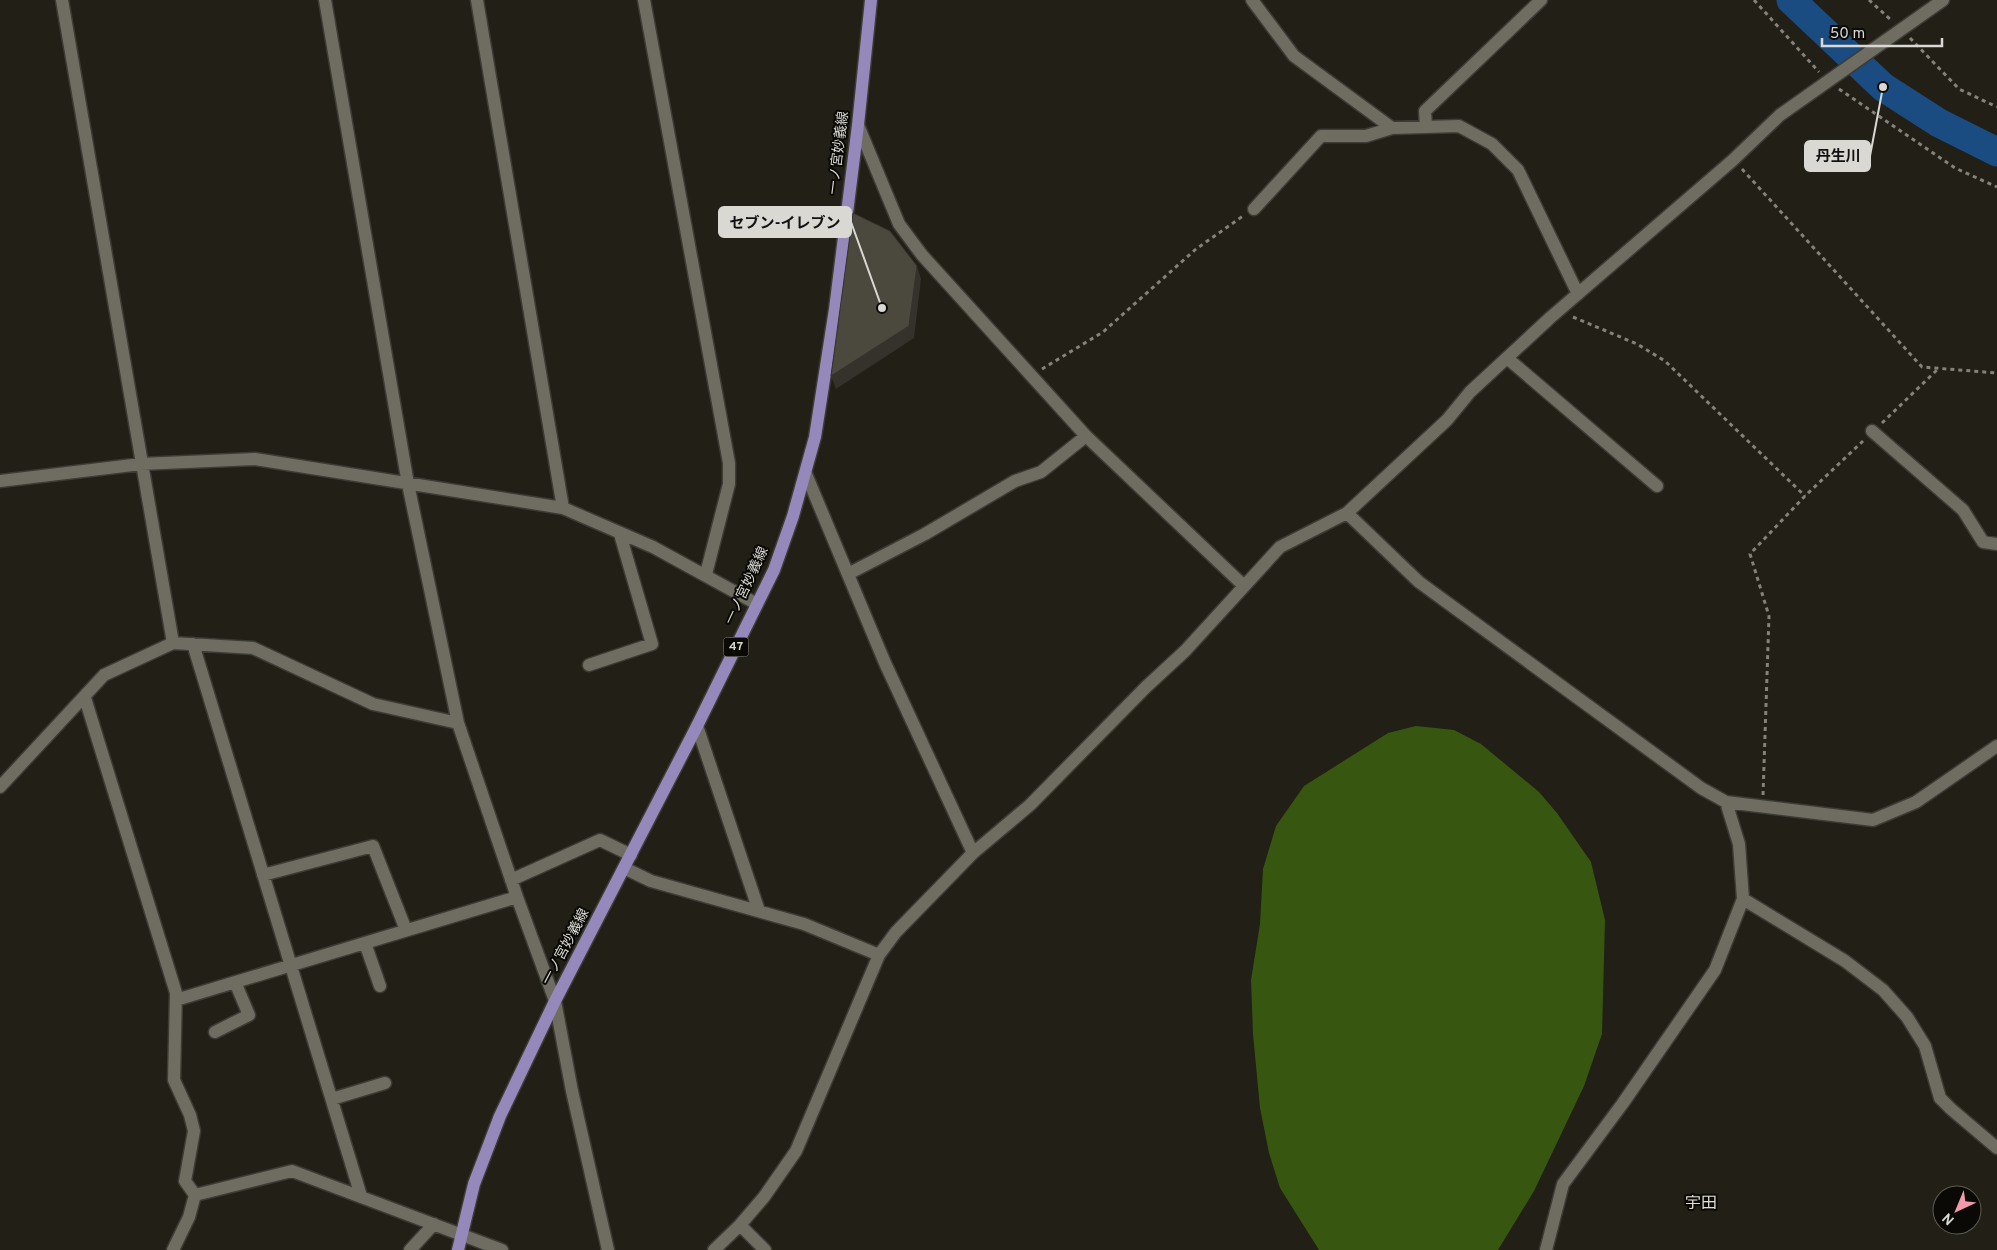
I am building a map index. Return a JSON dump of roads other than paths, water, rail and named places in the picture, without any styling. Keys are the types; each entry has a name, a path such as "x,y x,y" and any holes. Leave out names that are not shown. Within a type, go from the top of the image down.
{"main road":[{"name":"一ノ宮妙義線","path":"458,1250 474,1184 500,1116 555,1001 697,726 774,570 806,474 815,437 835,309 858,125 870,0"}],"street":[{"path":"62,0 173,643"},
{"path":"325,0 408,484 458,724 511,880 555,1001 572,1091 608,1250"},
{"path":"477,0 563,508"},
{"path":"644,0 728,463 729,484 706,574"},
{"path":"1252,0 1294,56 1392,128"},
{"path":"1426,127 1425,111 1541,0"},
{"path":"714,1250 740,1225 764,1197 796,1151 879,955 896,932 973,853 1030,805 1146,687 1185,651 1243,585 1280,547 1347,513 1447,420 1470,392 1559,310 1733,160 1780,115 1943,0"},
{"path":"858,125 900,224 922,255 1086,436 1243,585"},
{"path":"1254,208 1321,136 1366,136 1392,128 1459,126 1492,144 1518,170 1578,294"},
{"path":"1507,358 1657,486"},
{"path":"1872,432 1963,510 1984,542 1997,544"},
{"path":"848,574 924,534 1015,481 1041,472 1086,436"},
{"path":"0,481 141,464 255,459 563,508 653,547 706,574 757,604"},
{"path":"806,474 885,663 973,853"},
{"path":"1347,513 1419,582 1701,788 1726,802 1873,820 1916,802 1997,746"},
{"path":"589,665 652,644 620,534"},
{"path":"0,787 85,698 104,675 173,643 254,648 373,704 458,724"},
{"path":"193,644 361,1196"},
{"path":"85,698 176,993 174,1080 190,1115 194,1131 185,1181 195,1195"},
{"path":"697,726 759,911"},
{"path":"1546,1250 1563,1184 1623,1103 1715,970 1743,899 1739,844 1726,802"},
{"path":"511,880 600,840 631,855"},
{"path":"264,875 373,846 406,930"},
{"path":"624,868 651,881 804,924 879,955"},
{"path":"176,1000 517,897"},
{"path":"1743,899 1844,961 1884,990 1907,1017 1925,1046 1940,1098 1997,1148"},
{"path":"365,943 380,986"},
{"path":"214,1032 249,1015 235,982"},
{"path":"332,1099 385,1083"},
{"path":"195,1195 292,1171 502,1250"},
{"path":"173,1250 188,1217 195,1195"},
{"path":"410,1250 434,1224"},
{"path":"740,1225 765,1250"}],"waterway":[{"path":"1791,0 1883,87 1939,123 1997,152"}],"place":[{"name":"丹生川","path":"1883,87"},
{"name":"セブン-イレブン","path":"882,308"}],"district":[{"name":"宇田","path":"1701,1204"}]}
